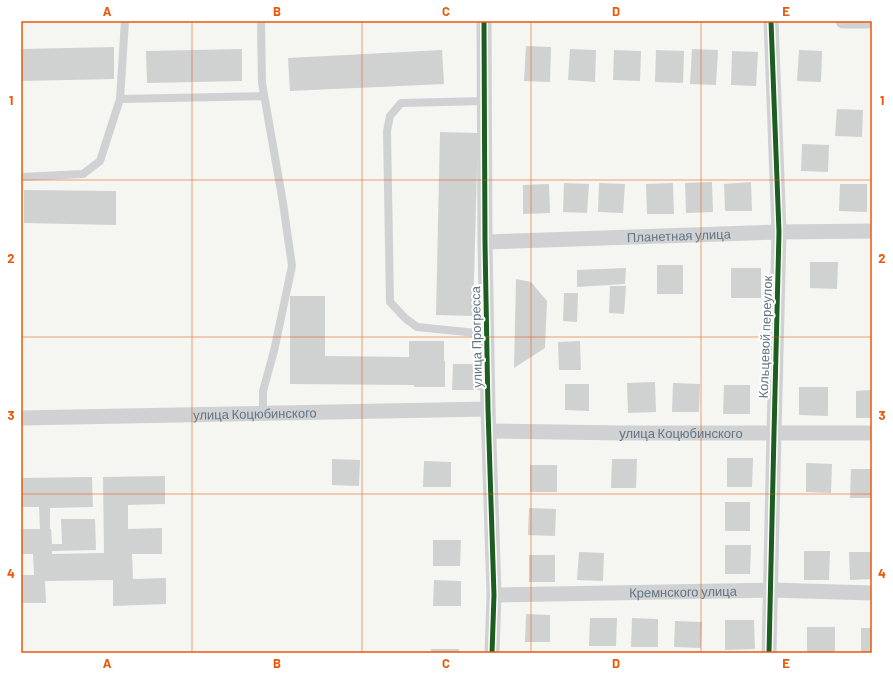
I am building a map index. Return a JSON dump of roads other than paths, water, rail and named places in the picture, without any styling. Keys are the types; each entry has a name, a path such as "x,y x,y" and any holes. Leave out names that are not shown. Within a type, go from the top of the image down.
{"street":[{"name":"улица Прогресса","path":"484,21 488,409 494,595 492,653"},
{"name":"Кольцевой переулок","path":"769,653 779,232 771,21"},
{"path":"843,21 872,21"},
{"name":"Планетная улица","path":"486,242 779,232 872,231"},
{"name":"улица Коцюбинского","path":"21,418 488,409"},
{"name":"улица Коцюбинского","path":"489,431 622,433 872,433"},
{"name":"Кремнского улица","path":"494,595 771,590 872,593"}],"lane":[{"path":"21,177 83,174 100,161 120,99 125,21"},
{"path":"261,21 262,83 283,203 292,266 274,351 263,391 263,414"},
{"path":"120,99 264,96"},
{"path":"485,101 401,103 390,116 387,131 390,302 405,318 417,327 487,334"}]}
